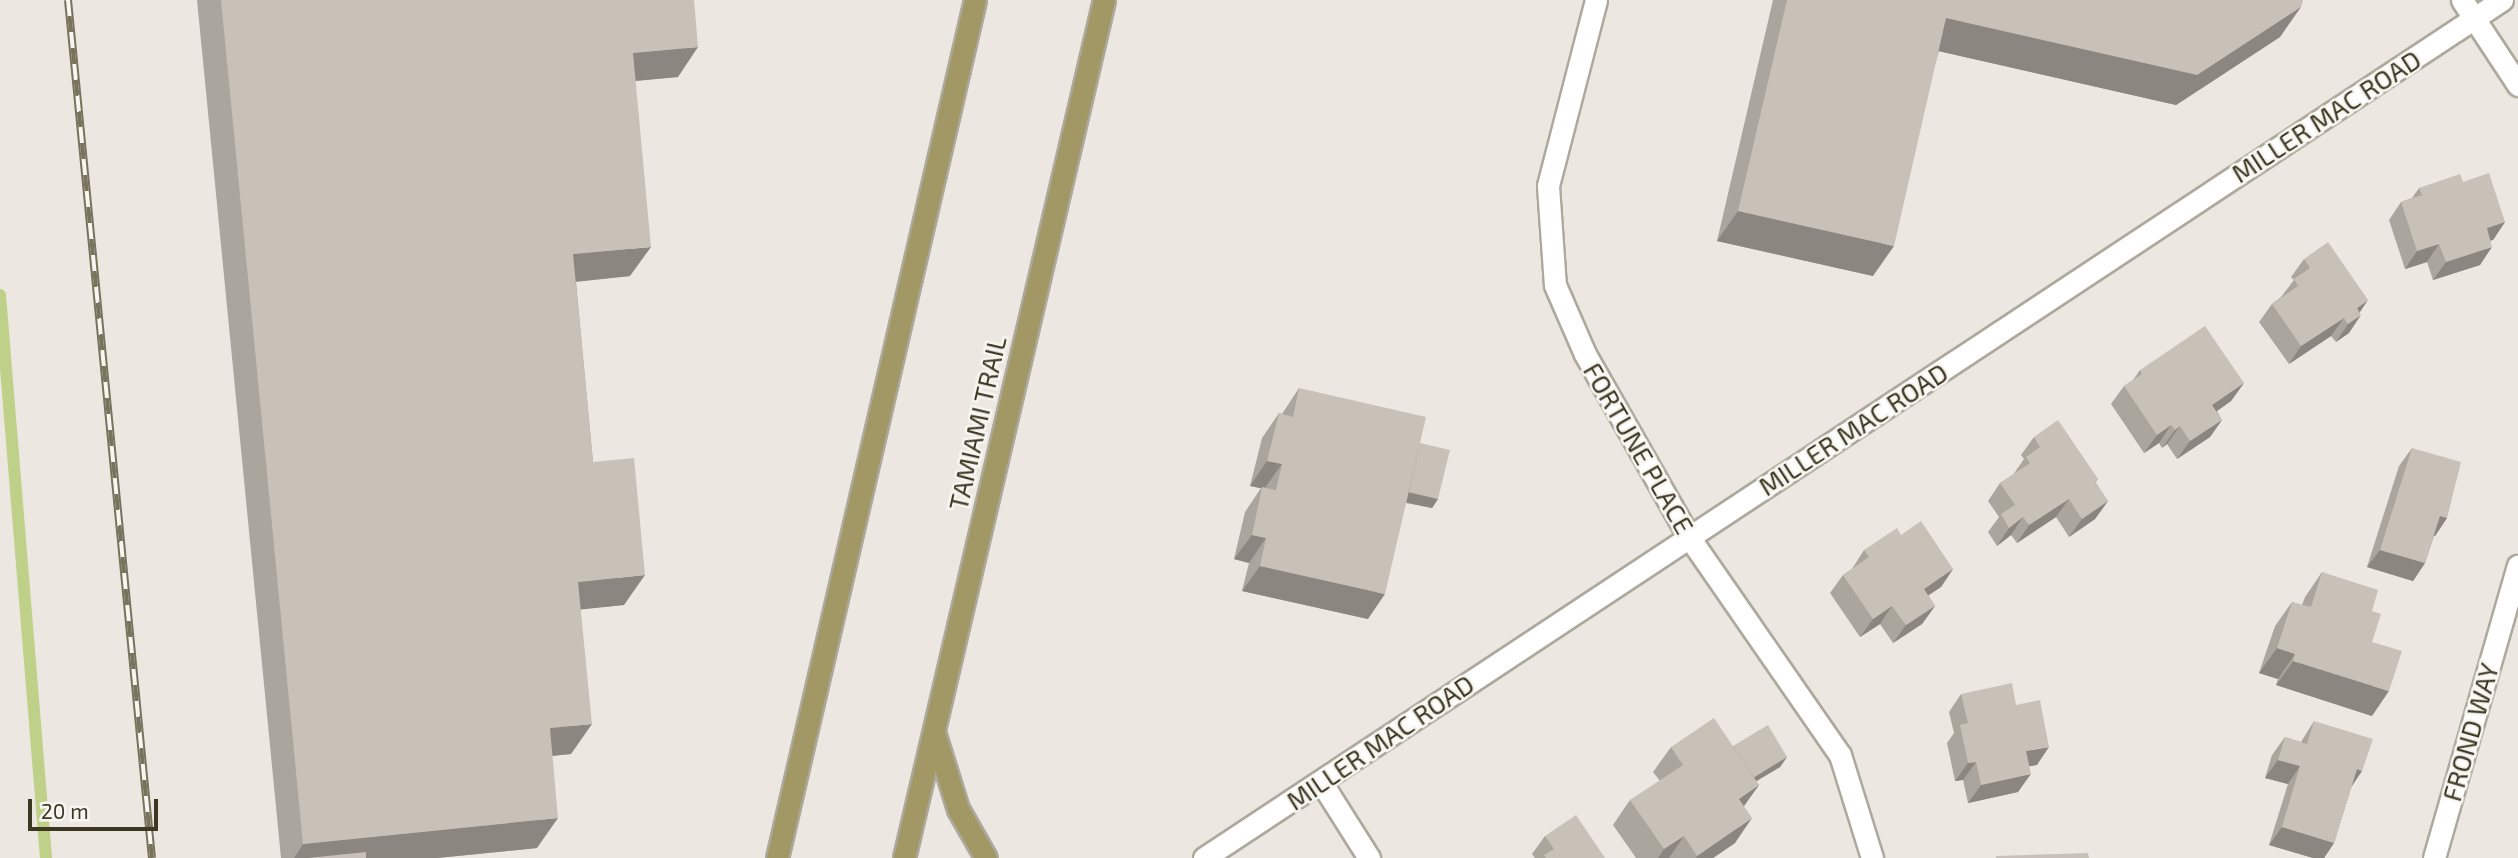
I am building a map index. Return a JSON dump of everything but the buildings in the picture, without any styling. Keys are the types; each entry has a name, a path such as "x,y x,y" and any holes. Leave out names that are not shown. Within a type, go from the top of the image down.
{"main road":[{"path":"777,858 975,0"},
{"name":"TAMIAMI TRAIL","path":"905,858 1104,0"},
{"path":"934,731 958,809 986,858"}],"street":[{"name":"FORTUNE PLACE","path":"1596,0 1548,186 1555,285 1585,354 1689,537 1840,755 1872,858"},
{"path":"2462,0 2472,20 2518,85"},
{"name":"MILLER MAC ROAD","path":"1204,858 2502,0"},
{"name":"FROND WAY","path":"2434,858 2518,566"},
{"path":"1321,782 1369,858"}],"waterway":[{"path":"0,295 46,858"}],"railway":[{"path":"68,0 152,858"}]}
